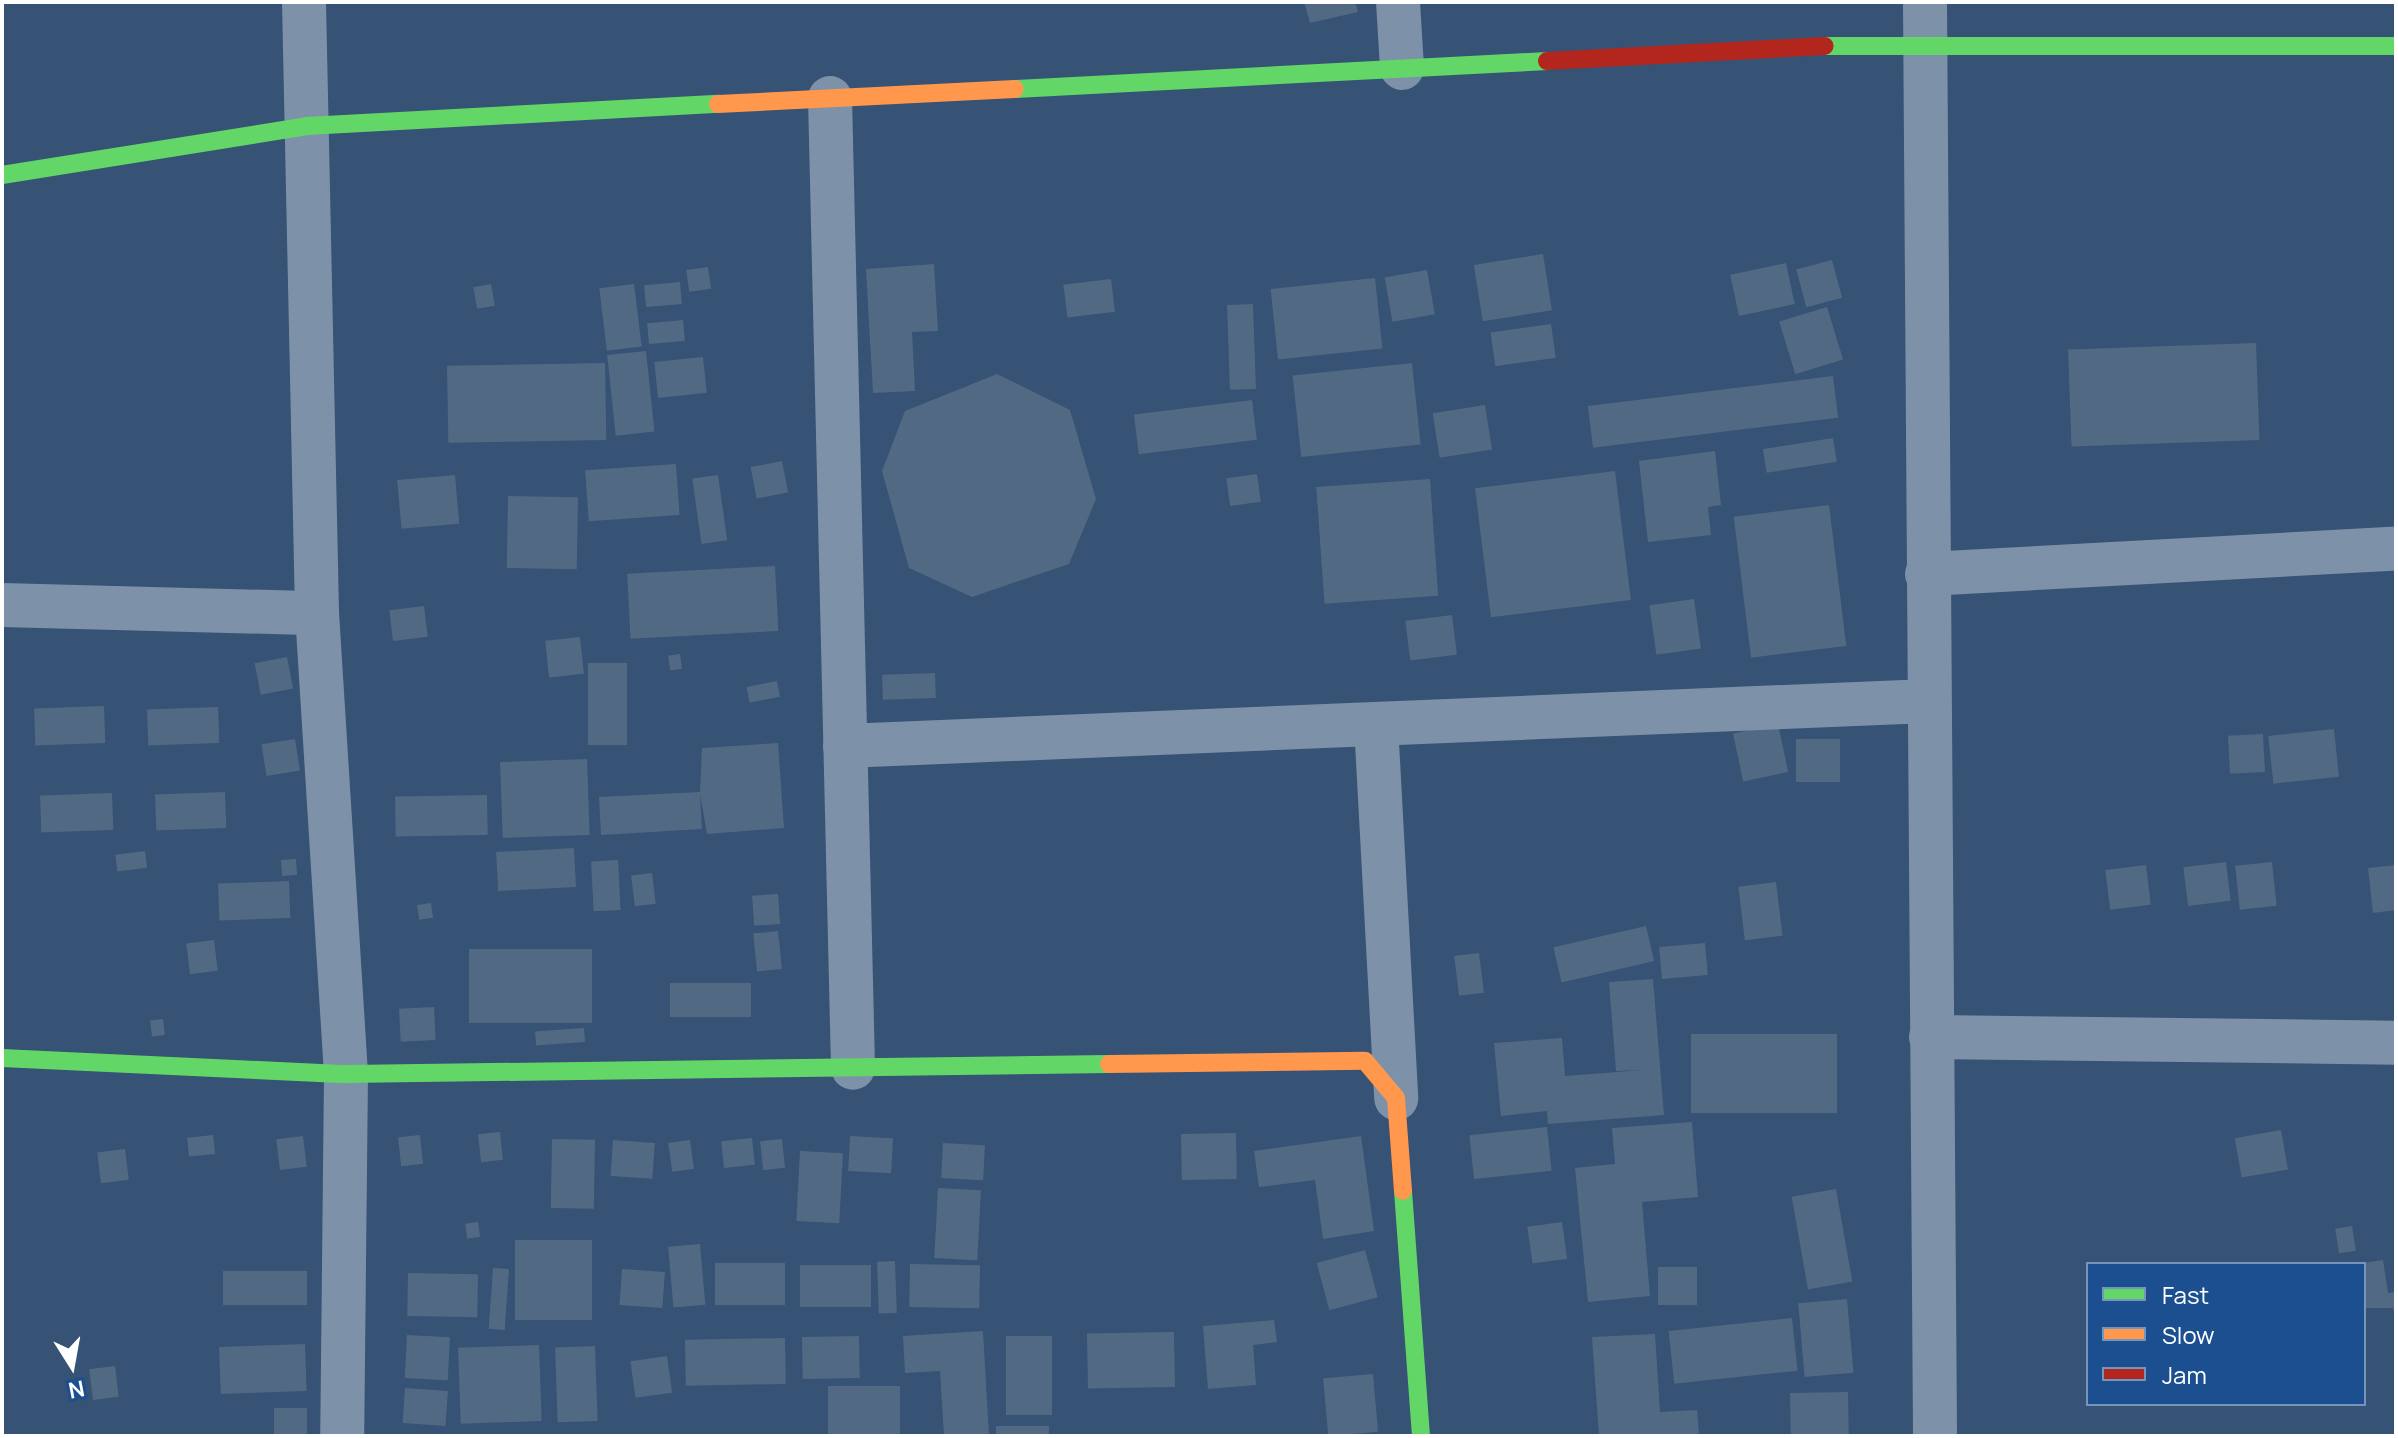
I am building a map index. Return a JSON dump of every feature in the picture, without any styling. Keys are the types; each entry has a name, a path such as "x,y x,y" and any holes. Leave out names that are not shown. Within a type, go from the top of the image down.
{"street":[{"path":"304,2 317,613 346,1074 342,1436"},
{"path":"1398,2 1402,68"},
{"path":"2,175 307,126 1402,68 1925,22 2396,46"},
{"path":"1925,22 1935,1436"},
{"path":"830,98 853,1068"},
{"path":"1927,574 2396,549"},
{"path":"2,605 317,613"},
{"path":"845,746 1928,701"},
{"path":"1376,724 1396,1098 1421,1436"},
{"path":"1931,1037 2396,1043"},
{"path":"2,1058 346,1074 1365,1061 1396,1098"}],"building":[{"path":"1304,2 1355,2 1358,12 1310,23"},
{"path":"1543,254 1552,310 1483,321 1474,265"},
{"path":"1832,260 1842,298 1806,307 1796,270"},
{"path":"1786,263 1795,304 1739,316 1730,275"},
{"path":"934,264 938,331 912,332 915,391 873,393 866,269"},
{"path":"708,267 711,289 689,292 686,270"},
{"path":"1427,270 1435,314 1392,322 1385,277"},
{"path":"1375,278 1382,349 1278,360 1271,289"},
{"path":"1111,279 1115,312 1067,318 1063,285"},
{"path":"680,282 682,304 646,307 644,285"},
{"path":"491,284 495,306 477,309 473,287"},
{"path":"634,284 642,347 607,351 599,288"},
{"path":"1253,304 1256,389 1230,390 1227,305"},
{"path":"1827,307 1843,360 1795,374 1779,322"},
{"path":"683,320 685,341 649,344 647,323"},
{"path":"1551,324 1556,358 1495,366 1491,332"},
{"path":"2256,343 2259,440 2071,447 2068,350"},
{"path":"646,351 654,432 616,436 607,355"},
{"path":"703,357 707,393 658,398 654,362"},
{"path":"605,363 606,440 448,443 447,366"},
{"path":"1412,363 1421,445 1301,457 1293,376"},
{"path":"997,374 1070,410 1096,499 1069,564 972,597 909,568 882,471 905,411"},
{"path":"1833,376 1838,418 1593,448 1588,406"},
{"path":"1252,400 1257,440 1139,454 1134,415"},
{"path":"1485,405 1492,449 1440,458 1433,413"},
{"path":"1833,438 1837,462 1767,473 1763,449"},
{"path":"1715,451 1721,505 1708,507 1711,535 1648,542 1639,461"},
{"path":"782,461 788,492 757,499 751,467"},
{"path":"676,464 680,515 589,521 585,470"},
{"path":"1615,471 1631,600 1491,617 1475,488"},
{"path":"1257,474 1261,502 1230,506 1226,478"},
{"path":"455,475 459,524 401,529 397,480"},
{"path":"718,475 727,540 701,544 692,479"},
{"path":"1430,479 1438,596 1324,604 1316,487"},
{"path":"508,496 578,497 577,569 507,568"},
{"path":"1829,505 1846,646 1751,658 1734,517"},
{"path":"775,566 778,631 631,639 627,574"},
{"path":"1694,599 1701,649 1656,655 1649,605"},
{"path":"424,606 428,637 393,641 389,610"},
{"path":"1452,615 1457,655 1410,660 1405,621"},
{"path":"580,637 584,674 549,677 545,641"},
{"path":"680,654 682,669 670,671 668,656"},
{"path":"287,657 293,688 261,695 255,663"},
{"path":"588,663 627,663 627,745 588,745"},
{"path":"935,673 936,698 883,700 882,675"},
{"path":"777,681 780,697 750,703 747,687"},
{"path":"104,706 105,743 35,745 34,708"},
{"path":"218,707 219,743 148,745 147,709"},
{"path":"1778,724 1788,772 1743,781 1733,734"},
{"path":"2334,729 2339,777 2273,784 2268,736"},
{"path":"2263,734 2265,772 2230,774 2228,736"},
{"path":"295,739 300,771 266,776 261,744"},
{"path":"1796,739 1840,739 1840,782 1796,782"},
{"path":"778,743 784,828 707,834 700,794 702,829 601,835 599,797 700,792 702,748"},
{"path":"587,759 590,835 503,838 500,762"},
{"path":"225,792 226,828 156,830 155,794"},
{"path":"112,793 113,830 41,832 40,796"},
{"path":"487,795 488,835 396,837 395,797"},
{"path":"574,848 576,887 498,891 496,852"},
{"path":"145,851 147,868 117,872 115,855"},
{"path":"296,859 297,875 282,876 281,860"},
{"path":"618,860 621,910 594,911 591,861"},
{"path":"2226,862 2231,901 2188,906 2183,867"},
{"path":"2272,862 2277,906 2240,910 2235,866"},
{"path":"2146,865 2151,905 2110,910 2105,870"},
{"path":"2396,865 2396,910 2373,913 2368,868"},
{"path":"652,873 656,904 635,906 631,876"},
{"path":"289,881 290,918 219,920 218,883"},
{"path":"1776,882 1783,936 1745,940 1738,887"},
{"path":"778,894 780,924 754,926 752,896"},
{"path":"431,903 433,918 419,920 417,905"},
{"path":"1646,926 1654,961 1562,982 1553,947"},
{"path":"778,931 782,969 757,971 753,934"},
{"path":"214,940 218,971 190,974 186,943"},
{"path":"1705,943 1708,975 1662,979 1659,947"},
{"path":"469,949 592,949 592,1023 469,1023"},
{"path":"1479,953 1484,993 1459,996 1454,956"},
{"path":"1653,979 1664,1115 1548,1124 1547,1111 1501,1116 1494,1043 1562,1038 1565,1076 1643,1070 1616,1071 1609,982"},
{"path":"670,983 751,983 751,1017 670,1017"},
{"path":"434,1007 436,1040 401,1042 399,1009"},
{"path":"163,1019 165,1035 152,1036 150,1021"},
{"path":"584,1028 585,1042 536,1045 535,1031"},
{"path":"1691,1034 1837,1034 1837,1113 1691,1113"},
{"path":"1692,1122 1698,1197 1642,1202 1650,1296 1588,1302 1575,1168 1615,1164 1612,1128"},
{"path":"1547,1127 1552,1171 1474,1179 1469,1135"},
{"path":"2281,1130 2288,1169 2242,1178 2235,1138"},
{"path":"500,1132 503,1160 481,1162 478,1134"},
{"path":"1236,1133 1237,1179 1182,1180 1181,1134"},
{"path":"213,1135 215,1154 189,1157 187,1138"},
{"path":"420,1135 423,1164 401,1166 398,1137"},
{"path":"303,1136 307,1167 280,1170 276,1139"},
{"path":"850,1136 893,1138 891,1173 848,1171"},
{"path":"1361,1136 1374,1231 1323,1239 1315,1180 1259,1187 1254,1151"},
{"path":"752,1138 755,1165 724,1168 721,1141"},
{"path":"552,1139 595,1140 594,1209 551,1208"},
{"path":"782,1139 785,1168 763,1170 760,1141"},
{"path":"613,1140 655,1143 652,1179 610,1176"},
{"path":"690,1140 694,1169 672,1172 668,1143"},
{"path":"943,1143 985,1145 983,1180 941,1178"},
{"path":"125,1149 129,1180 101,1183 97,1152"},
{"path":"800,1151 843,1153 839,1223 796,1221"},
{"path":"938,1188 981,1190 977,1260 934,1258"},
{"path":"1836,1189 1852,1282 1808,1289 1792,1197"},
{"path":"478,1222 480,1237 467,1239 465,1224"},
{"path":"1562,1222 1567,1259 1532,1264 1527,1227"},
{"path":"2352,1226 2356,1251 2339,1253 2335,1229"},
{"path":"515,1240 592,1240 592,1320 515,1320"},
{"path":"700,1244 705,1305 673,1308 668,1247"},
{"path":"1365,1250 1378,1297 1329,1310 1317,1263"},
{"path":"2383,1260 2388,1293 2396,1292 2396,1318 2393,1308 2366,1308 2366,1263"},
{"path":"895,1261 897,1313 879,1314 877,1262"},
{"path":"715,1263 785,1263 785,1305 715,1305"},
{"path":"910,1264 980,1265 979,1308 909,1307"},
{"path":"800,1265 871,1265 871,1307 800,1307"},
{"path":"1658,1267 1697,1267 1697,1305 1658,1305"},
{"path":"493,1268 509,1269 505,1330 489,1329"},
{"path":"622,1269 665,1272 662,1308 619,1305"},
{"path":"223,1271 307,1271 307,1305 223,1305"},
{"path":"408,1273 478,1274 477,1317 407,1316"},
{"path":"1847,1299 1853,1373 1805,1377 1798,1303"},
{"path":"1792,1318 1798,1371 1674,1384 1669,1331"},
{"path":"1274,1320 1277,1342 1253,1345 1256,1385 1208,1389 1203,1326"},
{"path":"983,1331 989,1436 944,1436 940,1371 905,1373 903,1336"},
{"path":"1174,1332 1175,1387 1088,1389 1087,1334"},
{"path":"1655,1334 1660,1412 1697,1410 1699,1436 1599,1436 1592,1337"},
{"path":"407,1335 450,1337 448,1380 405,1378"},
{"path":"859,1336 860,1378 803,1379 802,1337"},
{"path":"1006,1336 1052,1336 1052,1415 1006,1415"},
{"path":"785,1338 786,1384 686,1386 685,1340"},
{"path":"305,1344 307,1391 221,1394 219,1347"},
{"path":"539,1345 542,1421 461,1424 458,1348"},
{"path":"595,1346 598,1421 558,1422 555,1347"},
{"path":"667,1356 672,1393 636,1398 630,1361"},
{"path":"115,1366 119,1397 93,1400 89,1369"},
{"path":"1373,1374 1378,1432 1328,1436 1323,1378"},
{"path":"828,1386 900,1386 900,1436 828,1436"},
{"path":"405,1388 448,1391 445,1426 403,1423"},
{"path":"1848,1392 1849,1436 1791,1436 1790,1393"},
{"path":"274,1408 307,1408 307,1436 274,1436"},
{"path":"996,1426 1049,1426 1049,1436 996,1436"}],"traffic: fast":[{"path":"1825,46 2396,46"},
{"path":"1015,89 1547,61"},
{"path":"2,175 307,126 718,104"},
{"path":"2,1058 346,1074 1109,1064"},
{"path":"1403,1191 1421,1436"}],"traffic: slow":[{"path":"718,104 1015,89"},
{"path":"1109,1064 1365,1061 1396,1098 1403,1191"}],"traffic: jam":[{"path":"1547,61 1825,46"}]}
